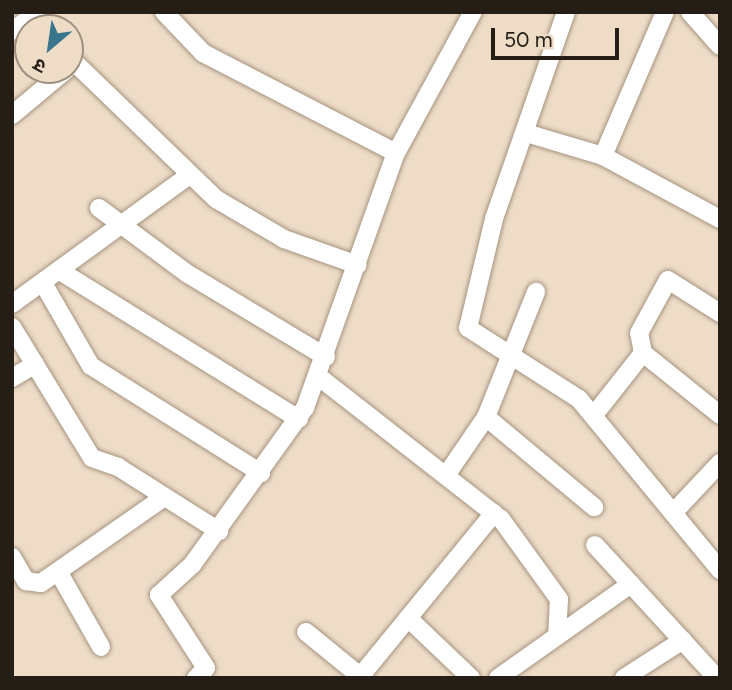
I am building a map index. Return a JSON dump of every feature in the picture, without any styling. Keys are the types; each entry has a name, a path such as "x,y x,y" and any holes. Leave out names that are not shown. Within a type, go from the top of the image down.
{"street":[{"path":"164,12 203,53 396,153"},
{"path":"196,678 206,668 159,595 219,531 299,419 319,377 396,153 473,12"},
{"path":"566,12 494,219 468,328 514,356 594,415 720,570"},
{"path":"603,156 665,12"},
{"path":"690,12 719,42"},
{"path":"84,78 187,177 284,239 358,265"},
{"path":"12,115 47,84"},
{"path":"526,133 603,156 720,219"},
{"path":"12,304 60,271 119,223 187,177"},
{"path":"99,208 188,274 326,357"},
{"path":"60,271 299,419"},
{"path":"720,313 668,280 639,334 643,352 720,415"},
{"path":"43,283 91,366 261,473"},
{"path":"446,474 486,417 514,356 536,292"},
{"path":"12,327 92,458 118,467 219,531"},
{"path":"594,415 643,352"},
{"path":"12,378 35,364"},
{"path":"319,377 494,513 559,599 557,636"},
{"path":"486,417 594,507"},
{"path":"673,513 720,463"},
{"path":"12,557 18,580 34,585 59,573 163,498"},
{"path":"306,632 360,677 494,513"},
{"path":"595,545 717,678"},
{"path":"59,573 101,647"},
{"path":"498,678 631,584"},
{"path":"408,618 471,678"},
{"path":"624,678 683,640"}]}
